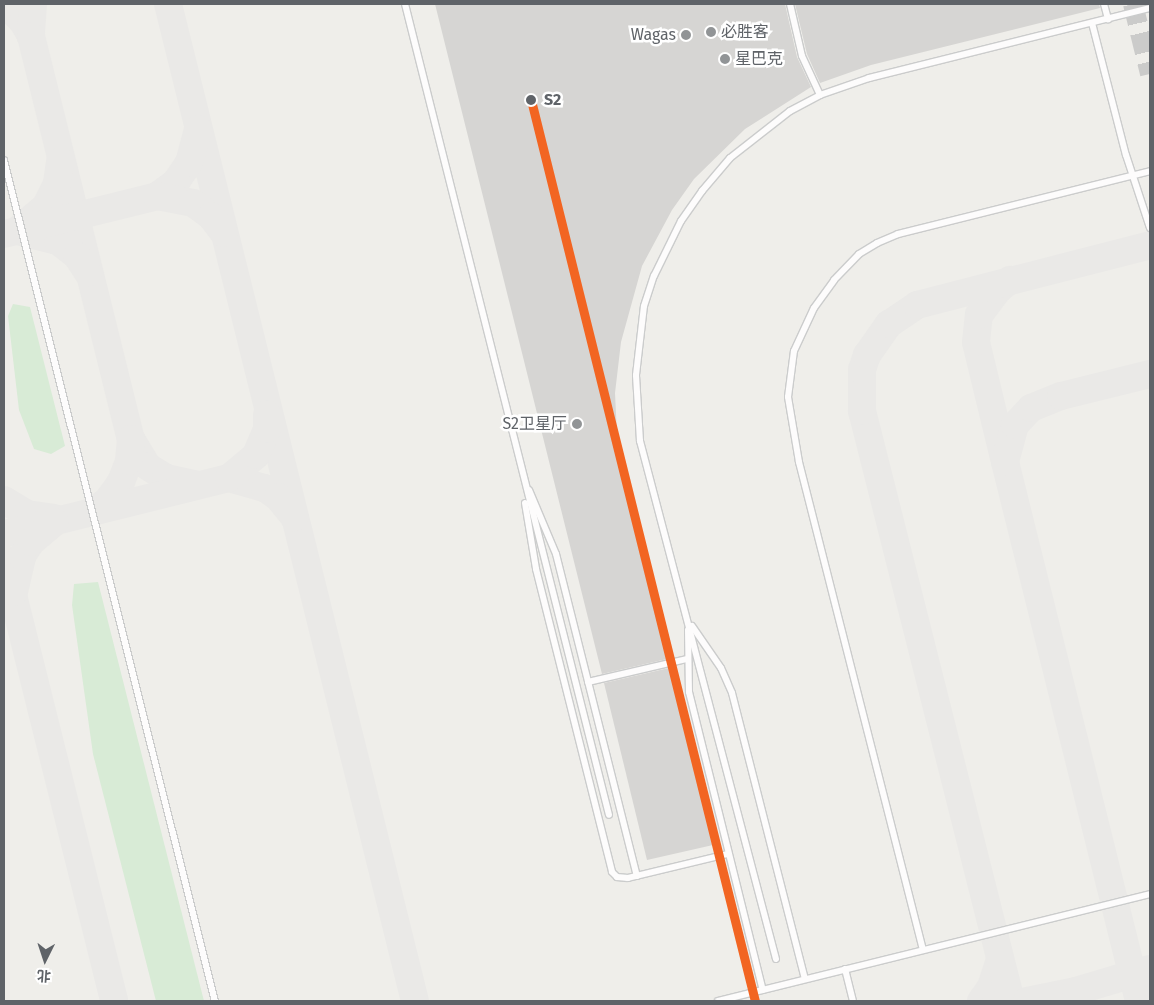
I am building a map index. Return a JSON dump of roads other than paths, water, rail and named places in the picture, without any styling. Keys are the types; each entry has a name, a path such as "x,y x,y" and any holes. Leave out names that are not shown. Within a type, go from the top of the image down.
{"lane":[{"path":"405,4 520,468 609,815"},
{"path":"790,4 802,56 820,95"},
{"path":"1104,4 1108,19"},
{"path":"776,959 639,433 636,375 644,306 665,249 681,221 730,158 757,134 820,95 870,78 1150,8"},
{"path":"1092,23 1150,228"},
{"path":"4,160 215,1001"},
{"path":"923,950 799,462 788,396 794,350 814,308 834,280 859,254 877,243 898,234 1150,171"},
{"path":"520,468 556,554 637,876"},
{"path":"520,468 536,569 609,863 617,877 637,876 727,854"},
{"path":"688,621 687,659 689,692 727,854 763,990"},
{"path":"688,621 728,681 805,979"},
{"path":"588,682 687,659"},
{"path":"718,1001 1150,894"},
{"path":"845,969 853,1001"}],"tunnel":[{"path":"1133,4 1150,74"}],"place":[{"name":"必胜客","path":"711,32"},
{"name":"Wagas","path":"686,35"},
{"name":"星巴克","path":"725,59"},
{"name":"S2","path":"531,100"},
{"name":"S2卫星厅","path":"577,424"}]}
